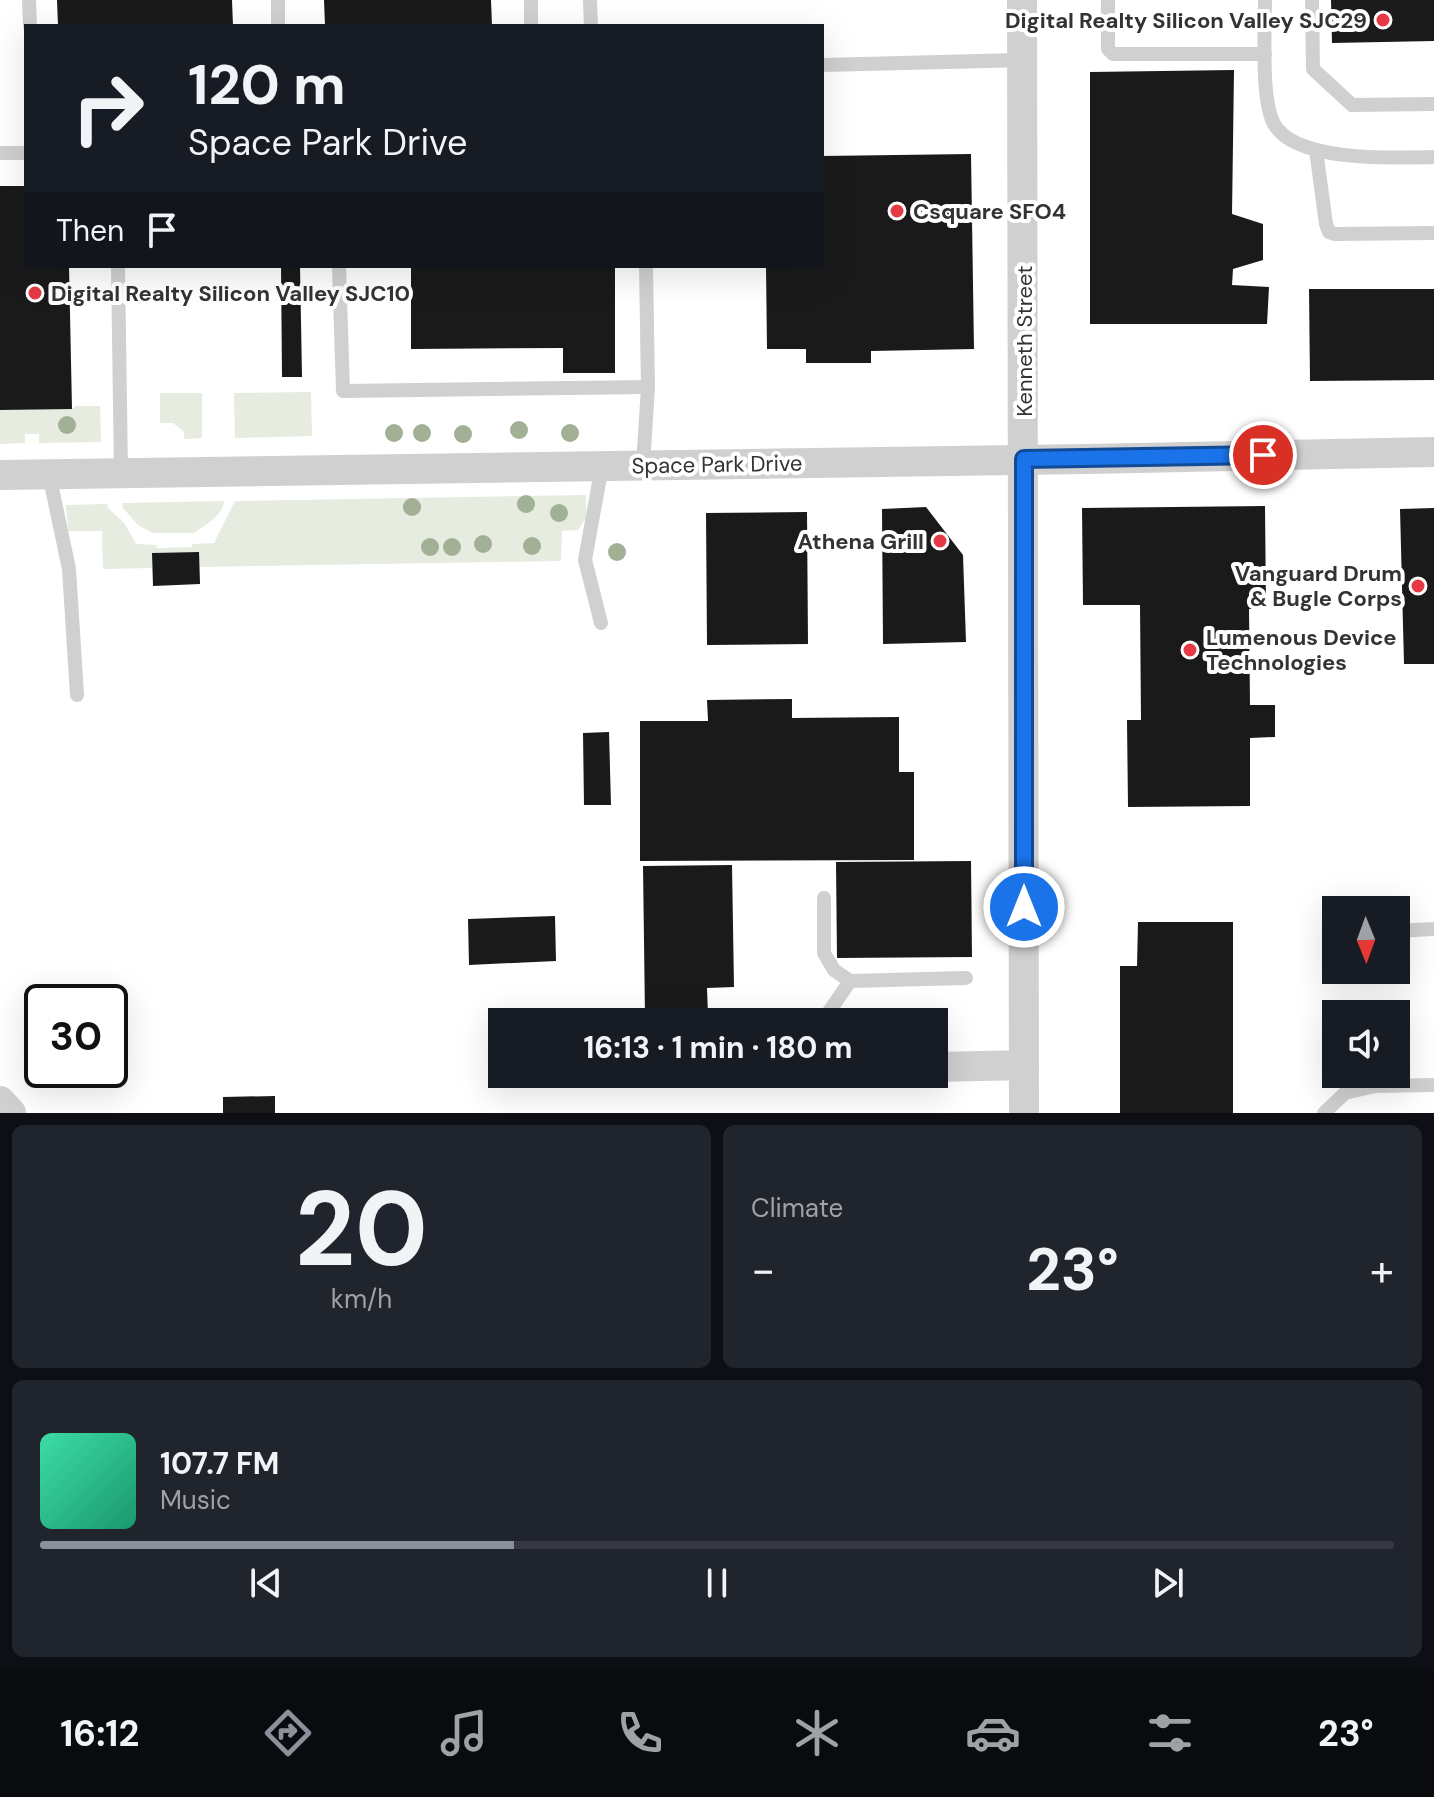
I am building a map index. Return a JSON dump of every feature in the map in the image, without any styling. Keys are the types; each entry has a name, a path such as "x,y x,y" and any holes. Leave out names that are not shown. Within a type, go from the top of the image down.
{"street":[{"name":"Kenneth Street","path":"1022,0 1024,1113"},
{"name":"Space Park Drive","path":"0,475 1434,452"},
{"path":"948,1067 1024,1065"},
{"path":"0,1101 11,1113"}],"lane":[{"path":"29,0 30,24"},
{"path":"278,0 278,24"},
{"path":"531,0 531,24"},
{"path":"590,0 591,24"},
{"path":"1108,0 1108,49 1113,54 1265,54"},
{"path":"1265,0 1266,94 1273,123 1285,137 1304,148 1343,155 1434,157"},
{"path":"1312,0 1313,69 1352,105 1434,104"},
{"path":"824,65 1023,60"},
{"path":"1316,150 1329,232 1434,233"},
{"path":"0,153 24,153"},
{"path":"118,268 121,473"},
{"path":"339,268 343,391 648,387"},
{"path":"643,465 648,387 646,268"},
{"path":"601,623 585,560 602,466"},
{"path":"49,474 69,569 77,695"},
{"path":"824,898 824,953 834,970 850,981 966,978"},
{"path":"1410,930 1434,929"},
{"path":"832,1008 850,981"},
{"path":"1324,1113 1345,1093 1375,1086 1434,1085"}],"shaded area":[{"path":"311,392 312,436 235,438 234,393"},
{"path":"160,393 202,393 202,438 184,439 184,432 173,423 160,423"},
{"path":"100,406 101,442 39,443 39,434 25,434 25,443 0,444 0,410"},
{"path":"586,495 586,518 578,530 562,531 561,561 199,567 198,552 152,553 152,568 103,569 102,531 68,531 66,505 107,504 125,524 136,544 156,545 157,548 214,543 235,501"},
{"path":"224,501 214,519 194,533 153,533 138,525 122,503"}],"building":[{"path":"57,0 232,0 233,24 58,24"},
{"path":"324,0 491,0 492,24 325,24"},
{"name":"Digital Realty Silicon Valley SJC29","path":"1331,0 1434,0 1434,41 1332,43"},
{"path":"1234,70 1232,214 1263,224 1263,260 1233,269 1232,285 1269,287 1267,324 1090,324 1090,72"},
{"name":"Csquare SFO4","path":"971,154 974,349 871,351 871,363 806,363 806,349 767,349 766,268 824,268 824,156"},
{"name":"Digital Realty Silicon Valley SJC10","path":"0,186 24,186 24,268 69,268 72,409 0,410"},
{"path":"281,268 300,268 302,377 282,377"},
{"path":"411,268 615,268 615,373 563,373 563,348 411,349"},
{"path":"1309,289 1434,289 1434,380 1310,381"},
{"path":"1265,506 1266,609 1249,609 1250,705 1275,705 1275,737 1250,738 1250,806 1128,807 1127,720 1141,720 1140,605 1083,605 1082,508"},
{"path":"926,507 963,555 966,642 883,644 882,509"},
{"name":"Vanguard Drum & Bugle Corps","path":"1434,508 1434,664 1404,664 1400,509"},
{"path":"807,512 808,644 707,645 706,513"},
{"path":"199,552 200,584 153,586 152,553"},
{"path":"792,699 792,718 899,717 899,772 914,772 914,860 640,861 640,721 708,721 707,700"},
{"path":"609,732 611,805 584,805 583,733"},
{"path":"971,861 972,957 837,958 836,862"},
{"path":"732,865 734,987 707,988 708,1008 645,1008 643,866"},
{"path":"555,916 556,961 469,965 468,919"},
{"path":"1138,922 1233,922 1233,1113 1120,1113 1120,966 1137,966"},
{"path":"275,1096 275,1113 223,1113 223,1097"}],"place":[{"name":"Digital Realty Silicon Valley SJC29","path":"1383,20"},
{"name":"Csquare SFO4","path":"897,211"},
{"name":"Digital Realty Silicon Valley SJC10","path":"35,293"},
{"name":"Athena Grill","path":"940,541"},
{"name":"Vanguard Drum & Bugle Corps","path":"1418,586"},
{"name":"Lumenous Device Technologies","path":"1190,650"}],"route":[{"path":"1024,907 1024,459 1263,455"}]}
